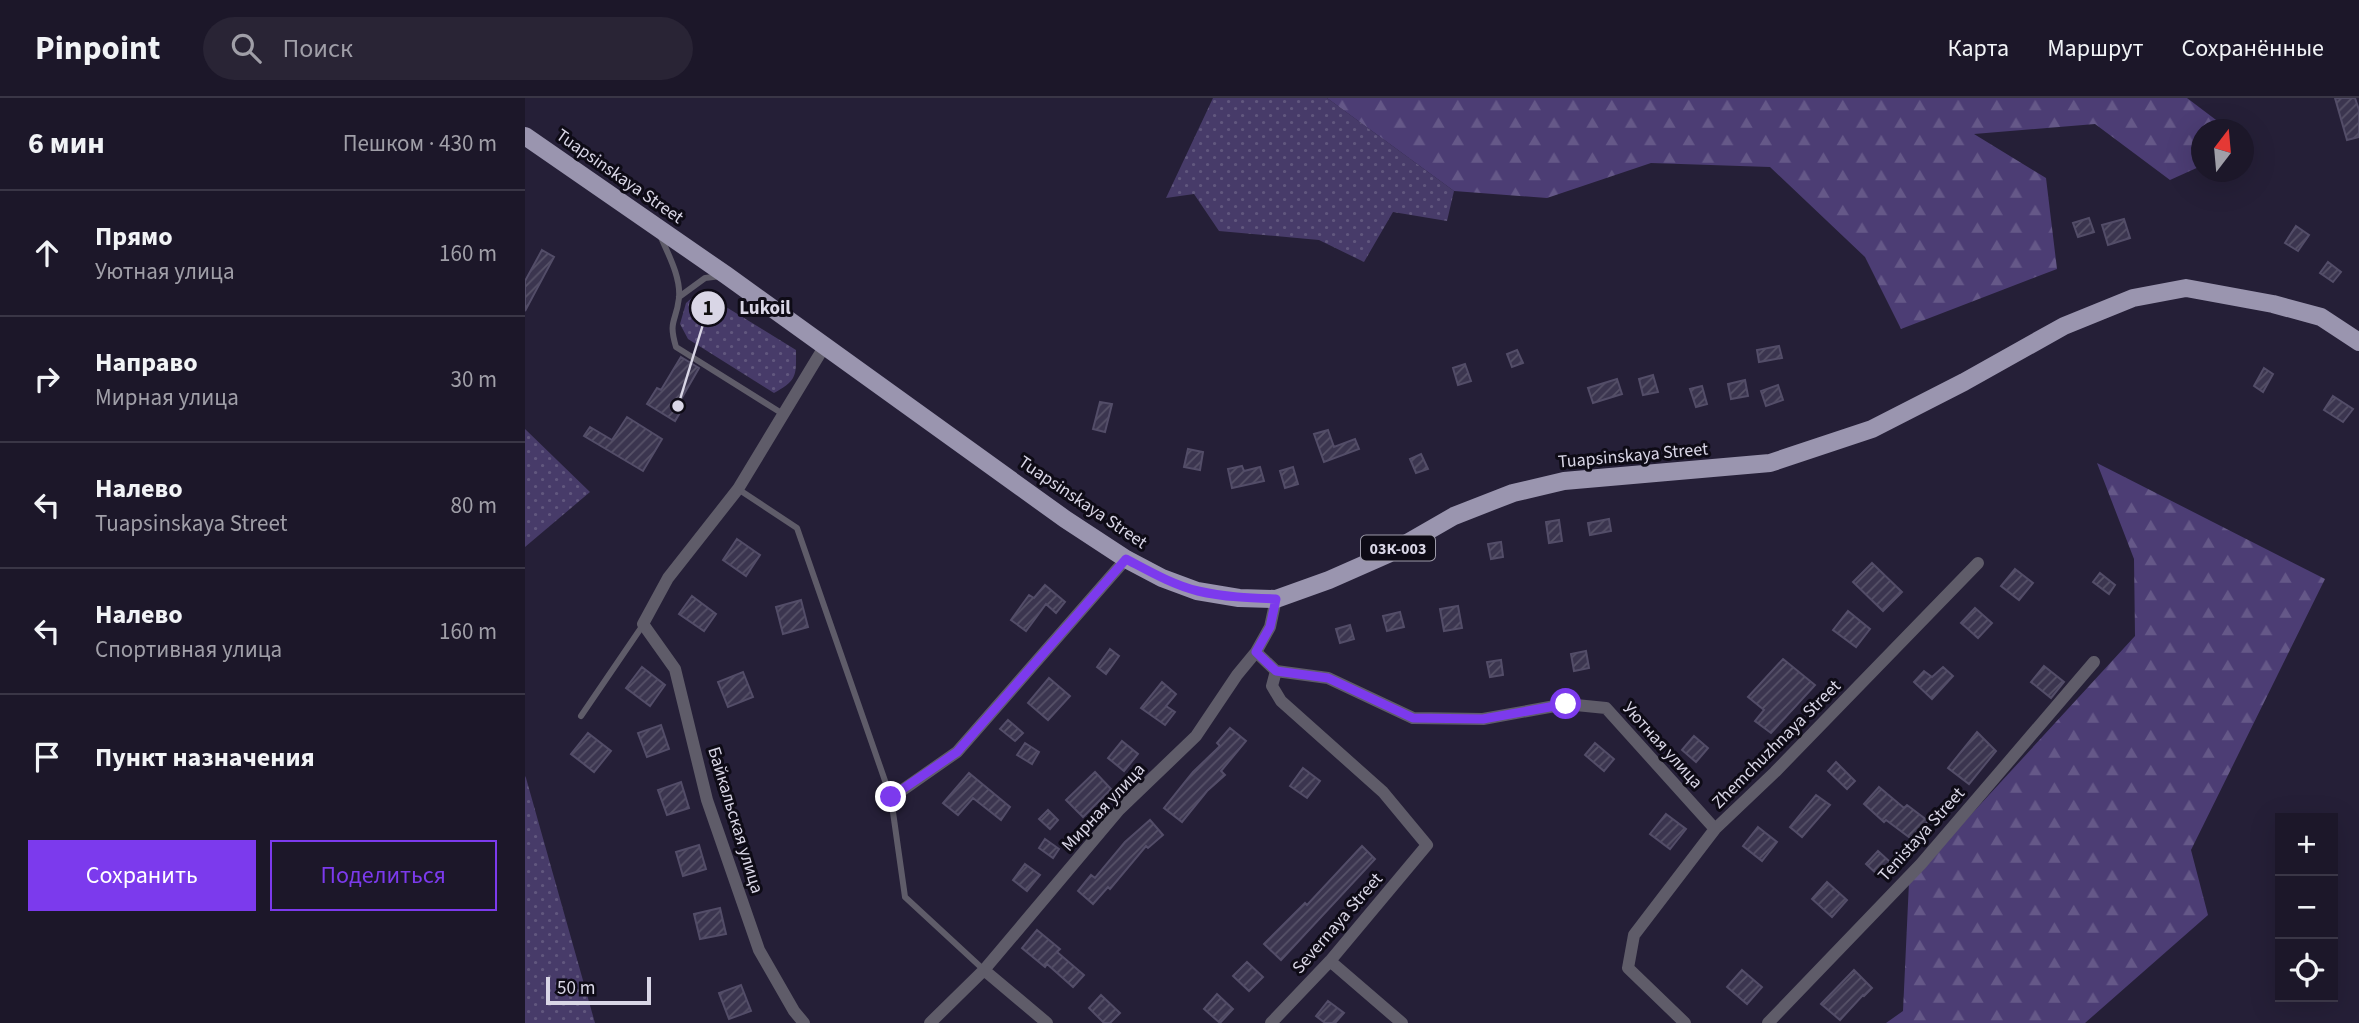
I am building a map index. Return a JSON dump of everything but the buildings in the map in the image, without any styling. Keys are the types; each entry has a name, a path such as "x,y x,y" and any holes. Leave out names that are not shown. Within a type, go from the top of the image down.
{"main road":[{"name":"Tuapsinskaya Street","path":"525,136 726,275 1065,519 1126,559 1162,578 1197,591 1239,598 1276,599 1329,580 1388,554 1454,516 1513,493 1564,481 1770,463 1872,429 2064,326 2133,298 2186,288 2273,304 2321,317 2359,342"}],"street":[{"path":"643,624 668,578 738,489 824,347"},
{"path":"891,797 957,752 1126,559"},
{"name":"Zhemchuzhnaya Street","path":"1685,1023 1628,968 1634,935 1715,829 1775,772 1978,563"},
{"name":"Мирная улица","path":"930,1023 984,970 1119,810 1196,736 1256,652 1270,627 1276,599"},
{"name":"Байкальская улица","path":"643,624 675,669 707,800 759,950 794,1011 804,1023"},
{"path":"1256,652 1276,671"},
{"name":"Tenistaya Street","path":"1768,1023 1920,864 2094,662"},
{"name":"Уютная улица","path":"1276,671 1328,678 1413,718 1483,719 1566,704 1606,708 1715,829"},
{"name":"Severnaya Street","path":"1271,1023 1330,961 1427,845 1383,792 1281,701 1272,686 1276,671"},
{"path":"1330,961 1402,1023"},
{"path":"984,970 1047,1023"}],"lane":[{"path":"656,226 673,265 679,296 671,328 676,347 783,414"},
{"path":"679,296 705,278 726,275"},
{"path":"738,489 797,528 891,797 905,897 984,970"},
{"path":"582,716 643,624"}],"shaded area":[{"path":"1213,98 1327,98 1454,191 1447,221 1393,212 1364,262 1319,240 1219,231 1194,194 1166,198"},
{"path":"700,291 796,350 794,376 788,384 774,393 688,339 680,324 686,303"},
{"path":"525,429 590,492 525,547"},
{"path":"525,776 526,778 595,1023 525,1023"}],"green space":[{"path":"1327,98 2187,98 2215,119 2191,119 2191,171 2170,180 2095,124 1974,134 2046,178 2057,269 1901,329 1865,257 1770,167 1651,163 1547,198 1454,191"},
{"path":"2097,463 2325,579 2191,850 2208,915 2085,1023 1886,1023 1903,1011 1909,882 2135,636 2134,559"}],"place":[{"name":"Lukoil","path":"678,406"}],"route":[{"path":"891,797 957,752 1126,559 1162,578 1197,591 1239,598 1276,599 1270,627 1256,652 1276,671 1328,678 1413,718 1483,719 1566,704"}]}
